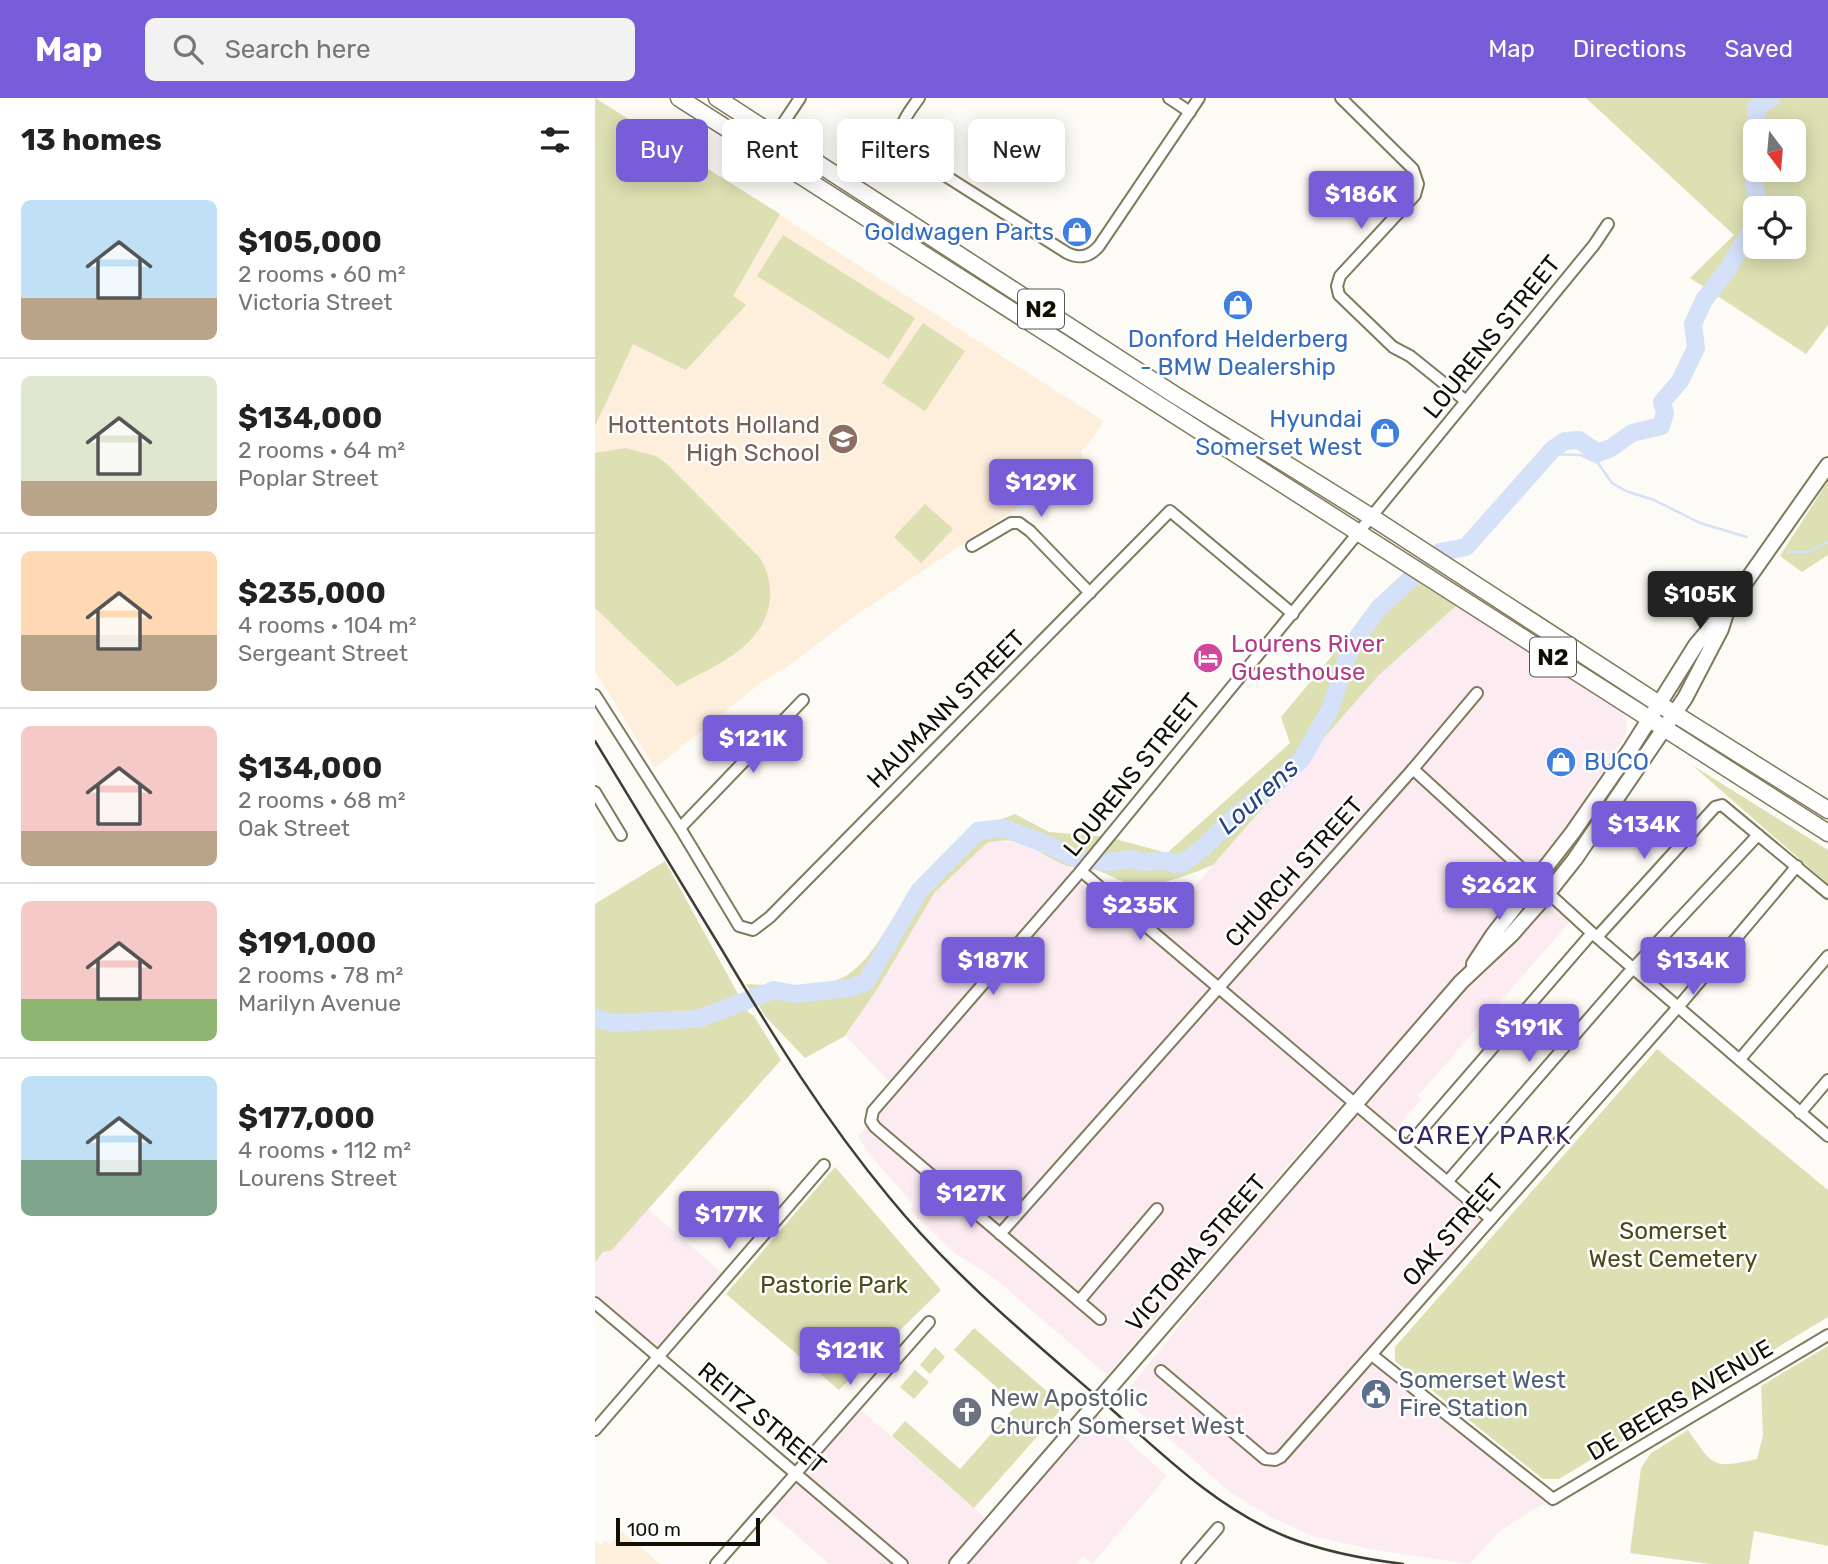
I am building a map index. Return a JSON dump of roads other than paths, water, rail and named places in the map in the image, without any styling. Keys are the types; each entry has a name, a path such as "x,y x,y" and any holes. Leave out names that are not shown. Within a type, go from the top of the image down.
{"highway":[{"name":"N2","path":"679,98 722,125"},
{"name":"N2","path":"717,98 750,119"},
{"name":"N2","path":"823,166 1175,395 1373,518 1659,705 1828,810"},
{"name":"N2","path":"811,182 1828,833"}],"main road":[{"name":"VICTORIA STREET","path":"957,1564 1470,972 1502,945 1548,893 1605,816 1657,724 1659,705 1696,646 1728,607 1828,466"},
{"name":"VICTORIA STREET","path":"1470,972 1493,935 1657,724 1674,714 1721,628 1728,607"}],"street":[{"path":"786,119 800,98"},
{"path":"919,98 900,127 901,143 908,152 1066,253 1077,257 1087,256 1099,246 1199,98"},
{"path":"1169,98 1190,112"},
{"path":"1341,98 1413,169 1418,178 1415,195 1340,276 1336,286 1341,299 1393,347 1411,356 1466,401"},
{"name":"LOURENS STREET","path":"1000,1234 875,1127 871,1121 873,1111 1084,868 1373,518 1594,245 1608,224"},
{"name":"HAUMANN STREET","path":"680,828 739,926 748,930 761,925 1170,511 1293,614"},
{"path":"972,546 1011,523 1019,523 1090,593"},
{"name":"CHURCH STREET","path":"1000,1234 1413,769 1477,693"},
{"path":"595,695 680,828 803,700"},
{"path":"1413,769 1595,935 1828,1136"},
{"path":"595,792 621,835"},
{"path":"1407,1147 1595,935 1715,807 1722,805 1727,808 1828,893"},
{"path":"1448,1181 1634,968 1758,835"},
{"name":"OAK STREET","path":"1161,1371 1265,1459 1275,1460 1282,1457 1679,1006 1797,866"},
{"path":"1084,868 1219,988 1491,1219"},
{"path":"1740,1059 1828,956"},
{"path":"1800,1112 1828,1080"},
{"path":"595,1430 824,1165"},
{"path":"1079,1301 1157,1209"},
{"path":"1000,1234 1100,1319"},
{"name":"REITZ STREET","path":"595,1303 902,1564"},
{"path":"716,1564 929,1322"},
{"name":"DE BEERS AVENUE","path":"1372,1354 1553,1499 1828,1335"},
{"path":"1187,1564 1218,1528"}],"waterway":[{"name":"Lourens","path":"1756,119 1756,108 1771,98"},
{"name":"Lourens","path":"1754,182 1757,196"},
{"name":"Lourens","path":"595,1018 613,1023 698,1019 774,990 795,994 850,988 866,982 919,891 978,831 1003,828 1079,860 1108,862 1134,859 1142,862 1183,863 1301,760 1330,710 1356,639 1379,608 1440,552 1466,547 1553,449 1565,441 1579,440 1598,453 1611,448 1632,433 1661,426 1665,413 1662,402 1680,381 1696,348 1693,324 1704,300 1728,269 1743,243"},
{"path":"1549,454 1581,455 1598,463 1612,483 1626,491 1654,500 1700,523 1747,537"},
{"path":"1788,552 1808,552 1828,542"}],"railway":[{"path":"595,741 801,1077 866,1168 938,1252 1018,1327 1211,1494 1261,1525 1287,1537 1316,1547 1403,1564"}],"place":[{"name":"Goldwagen Parts","path":"1077,232"},
{"name":"Donford Helderberg - BMW Dealership","path":"1238,305"},
{"name":"Hyundai Somerset West","path":"1385,433"},
{"name":"Hottentots Holland High School","path":"843,439"},
{"name":"Lourens River Guesthouse","path":"1208,658"},
{"name":"BUCO","path":"1561,762"},
{"name":"Somerset West Fire Station","path":"1376,1394"},
{"name":"New Apostolic Church Somerset West","path":"967,1412"}],"district":[{"name":"CAREY PARK","path":"1485,1135"}],"park label":[{"name":"Somerset West Cemetery","path":"1673,1245"},
{"name":"Pastorie Park","path":"834,1285"}]}
